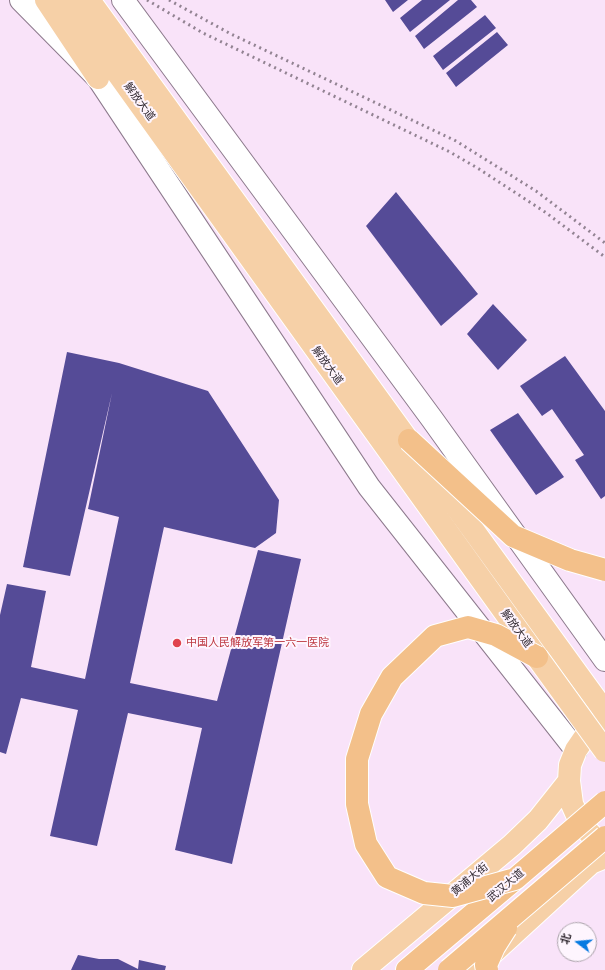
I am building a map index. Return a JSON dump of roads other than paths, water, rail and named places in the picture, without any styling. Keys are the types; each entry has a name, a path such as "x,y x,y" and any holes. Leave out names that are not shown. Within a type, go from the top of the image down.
{"highway":[{"path":"409,440 513,536 570,560 605,570"},
{"path":"515,878 453,896 424,892 387,877 366,844 357,804 357,758 371,714 392,678 435,636 468,627 496,635 537,657"},
{"name":"武汉大道","path":"407,970 605,802"},
{"path":"449,970 605,837"},
{"path":"487,970 486,965 494,948 516,913"}],"main road":[{"name":"解放大道","path":"21,0 98,78 368,487 576,750"},
{"path":"46,0 98,78"},
{"path":"123,0 432,419 605,660"},
{"name":"解放大道","path":"74,1 605,752"},
{"path":"74,1 409,440 605,712"},
{"path":"605,719 587,734 576,750 570,765 569,781 572,804 581,824 597,841 605,845"},
{"name":"黄浦大街","path":"363,970 512,845 538,820 569,781"},
{"path":"474,970 592,863 605,857"}],"railway":[{"path":"147,0 203,33 450,152 545,212 605,257"},
{"path":"169,0 231,34 456,141 536,191 605,243"}],"place":[{"name":"中国人民解放军第一六一医院","path":"177,643"}]}
